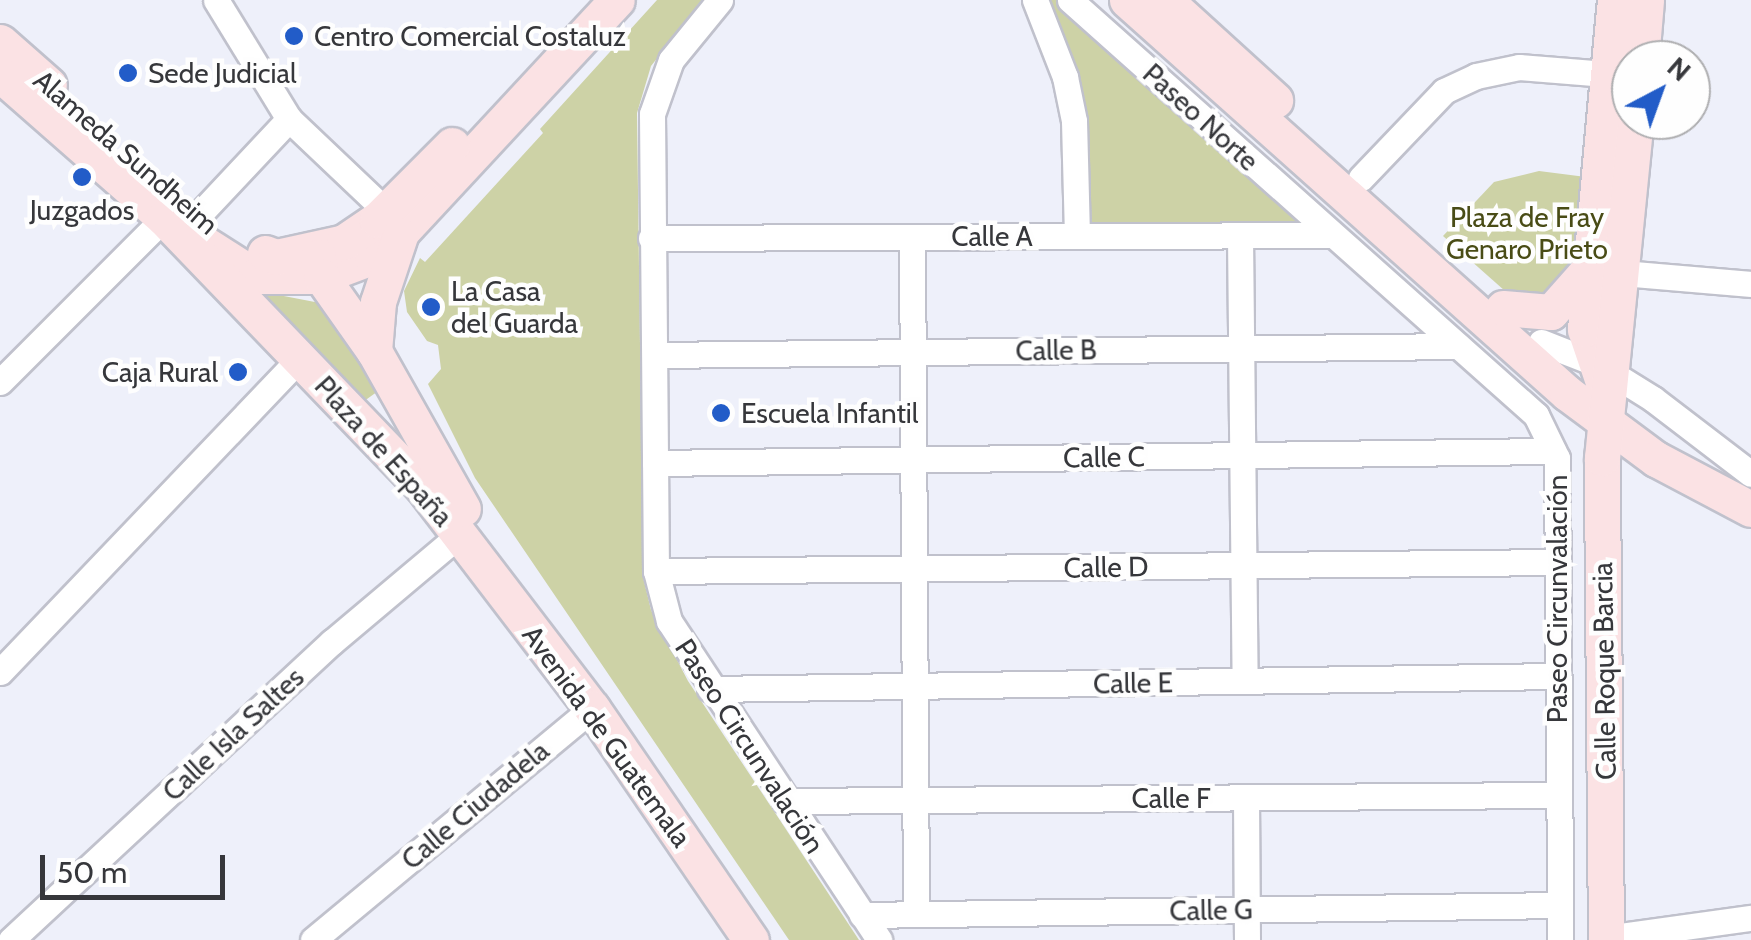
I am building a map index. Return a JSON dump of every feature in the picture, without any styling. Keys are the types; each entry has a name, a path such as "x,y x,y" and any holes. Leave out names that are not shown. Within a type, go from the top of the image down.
{"main road":[{"path":"374,351 395,220 585,0"},
{"path":"319,264 344,242 395,220 617,0"},
{"path":"1127,0 1751,509"},
{"path":"1165,0 1542,342 1607,392 1751,488"},
{"path":"1615,0 1618,40"},
{"path":"1643,40 1646,0"},
{"name":"Alameda Sundheim","path":"0,42 180,218"},
{"name":"Alameda Sundheim","path":"0,74 255,276 319,264"},
{"path":"1608,270 1616,140"},
{"path":"1503,308 1551,312 1608,270 1632,140"},
{"name":"Plaza de España","path":"180,218 299,359 422,486 459,535"},
{"name":"Plaza de España","path":"319,264 374,351 463,510 459,535"},
{"name":"Calle Roque Barcia","path":"1606,939 1607,392 1584,330 1608,270"},
{"name":"Avenida de Guatemala","path":"459,535 592,708 751,940"}],"street":[{"path":"216,0 290,119 395,220"},
{"path":"652,238 652,114 660,84 720,0"},
{"path":"1035,0 1066,77 1074,121 1077,236"},
{"name":"Paseo Norte","path":"1070,0 1332,235"},
{"path":"1361,178 1444,91 1476,76 1518,67 1611,75"},
{"path":"0,382 290,119"},
{"name":"Calle A","path":"652,238 1332,235"},
{"name":"Paseo Circunvalación","path":"1332,235 1536,415 1553,451 1560,940"},
{"path":"1240,236 1244,681"},
{"path":"912,237 916,914"},
{"name":"Paseo Circunvalación","path":"652,238 656,571 669,621 710,689 879,940"},
{"path":"1608,270 1751,284"},
{"name":"Calle B","path":"654,354 1458,346"},
{"path":"0,672 299,359"},
{"path":"1607,392 1712,440 1751,474"},
{"name":"Calle C","path":"655,463 1553,451"},
{"name":"Calle Isla Saltes","path":"11,940 332,642 459,535"},
{"name":"Calle D","path":"656,571 1556,562"},
{"name":"Calle E","path":"710,689 1556,676"},
{"name":"Calle Ciudadela","path":"312,940 592,708"},
{"name":"Calle F","path":"785,801 1557,795"},
{"path":"1246,798 1248,940"},
{"name":"Calle G","path":"862,914 1559,905"},
{"path":"1606,939 1736,927"}],"green space":[{"path":"657,0 703,0 651,66 637,113 643,577 651,610 688,681 859,940 789,940 475,478 428,384 441,369 438,345 427,341 407,312 404,291 420,258 425,262"},
{"path":"1043,0 1060,0 1313,227 1085,227"},
{"name":"Plaza de Fray Genaro Prieto","path":"1539,171 1586,177 1582,259 1554,294 1530,297 1505,291 1443,236 1494,182"},
{"path":"248,289 320,303 381,389 360,404"}],"place":[{"name":"Centro Comercial Costaluz","path":"294,36"},
{"name":"Sede Judicial","path":"128,73"},
{"name":"Juzgados","path":"82,177"},
{"name":"La Casa del Guarda","path":"431,307"},
{"name":"Caja Rural","path":"238,372"},
{"name":"Escuela Infantil","path":"721,413"}]}
